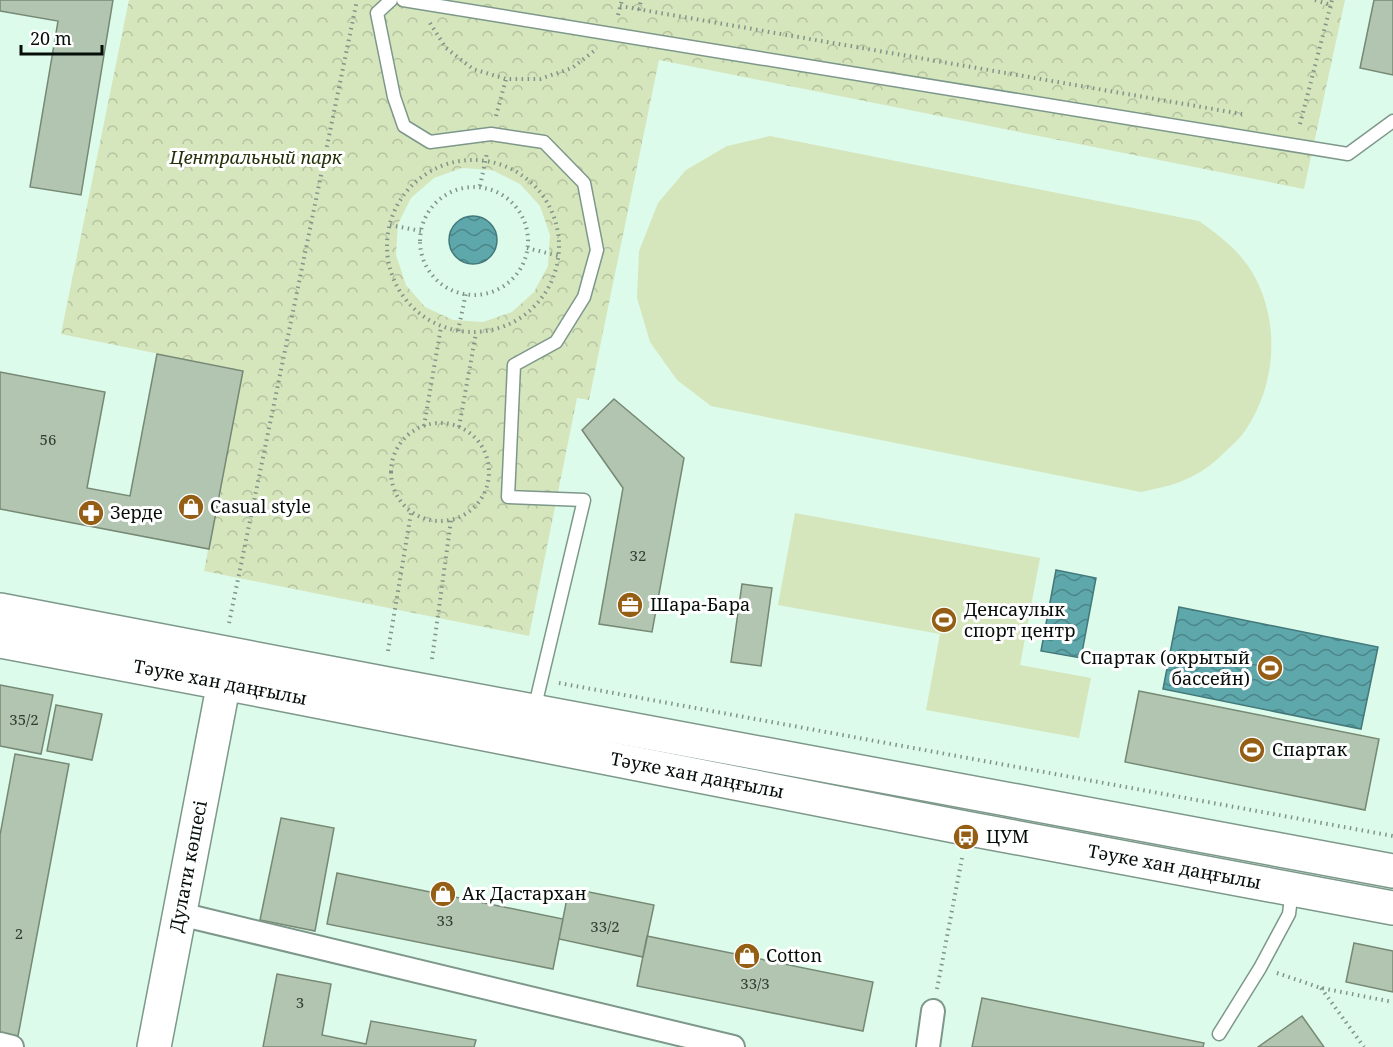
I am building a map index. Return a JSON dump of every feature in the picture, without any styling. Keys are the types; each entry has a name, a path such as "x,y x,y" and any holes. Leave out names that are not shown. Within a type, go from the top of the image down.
{"main road":[{"name":"Тәуке хан даңғылы","path":"0,610 1393,871"},
{"name":"Тәуке хан даңғылы","path":"0,641 231,654 288,695 965,828 1393,908"},
{"name":"Дулати көшесі","path":"154,1047 231,654"}],"street":[{"path":"180,914 733,1047"},
{"path":"928,1047 933,1011"},
{"path":"0,1044 12,1047"}],"lane":[{"path":"392,0 377,13 394,97 404,126 430,142 491,134 544,142 584,183 597,250 584,297 556,342 514,365 508,497 584,500 534,711"},
{"path":"403,0 1348,154 1393,121"},
{"path":"1219,1034 1260,968 1289,914 1292,889"}],"path":[{"path":"231,654 229,623 357,0"},
{"path":"423,3 427,20 446,48 473,69 506,79 540,79 572,68 599,46 617,18 622,0"},
{"path":"639,10 641,0"},
{"path":"1310,126 1300,124 1332,3 1315,0"},
{"path":"620,6 1253,116"},
{"path":"477,160 499,164 519,173 536,187 549,205 557,225 560,247 557,269 548,289 535,307 518,320 498,329 476,333 458,331 441,326 422,316 406,301 394,282 388,261 387,239 390,225 402,198 416,181 435,169 456,162 477,160"},
{"path":"480,187 499,192 515,204 525,221 529,241 525,260 515,277 499,289 480,294 459,293 441,284 428,269 421,250 421,231 428,212 442,197 460,189 480,187"},
{"path":"390,225 421,231"},
{"path":"527,248 559,256"},
{"path":"458,331 466,293"},
{"path":"424,426 441,326"},
{"path":"459,427 476,333"},
{"path":"439,423 459,427 476,438 486,456 489,476 483,496 470,511 451,520 431,521 411,513 398,498 390,478 392,458 402,440 424,426 439,423"},
{"path":"399,653 388,651 411,513"},
{"path":"443,661 432,659 451,520"},
{"path":"541,679 1393,836"},
{"path":"933,1011 963,855"},
{"path":"1260,968 1321,988 1393,1002"},
{"path":"1321,988 1364,1047"}],"green space":[{"name":"Центральный парк","path":"129,0 1345,0 1304,189 659,60 589,400 577,398 529,636 204,571 243,371 61,334","holes":["462,168 492,170 520,184 540,206 550,235 548,266 534,292 512,312 483,322 453,320 425,307 406,285 396,255 398,224 411,198 434,178"]},
{"path":"770,136 1199,221 1224,240 1245,262 1264,298 1269,318 1271,359 1262,399 1253,417 1242,435 1202,471 1174,484 1141,492 711,406 677,380 650,342 637,298 639,251 658,203 686,170 727,146"},
{"name":"Денсаулык спорт центр","path":"795,513 1040,558 1020,665 1091,678 1079,738 926,710 940,634 778,605"}],"water":[{"path":"468,216 478,216 493,226 497,240 496,249 487,260 478,264 468,264 453,254 449,245 449,235 459,220"},
{"path":"1056,570 1096,578 1081,658 1041,651"},
{"name":"Спартак (окрытый бассейн)","path":"1179,607 1378,647 1361,729 1163,689"}],"building":[{"path":"0,0 113,0 81,195 30,187 58,21 0,11"},
{"path":"1374,0 1393,0 1393,75 1360,68"},
{"path":"157,354 243,371 209,549 0,509 0,372 105,392 87,488 130,496"},
{"path":"614,399 684,458 652,632 599,624 623,488 582,430"},
{"path":"742,584 772,588 761,666 731,662"},
{"path":"0,685 53,695 41,754 0,746"},
{"name":"Спартак","path":"1139,691 1379,739 1365,810 1125,762"},
{"path":"56,705 102,714 92,760 47,751"},
{"path":"15,754 69,764 18,1036 0,1032 0,835"},
{"path":"281,818 334,828 315,931 260,920"},
{"path":"337,873 563,919 553,969 327,924"},
{"path":"569,888 654,905 643,957 559,939"},
{"path":"647,936 873,982 863,1031 637,986"},
{"path":"1354,943 1393,951 1393,992 1346,982"},
{"path":"277,974 331,984 322,1035 366,1044 371,1021 476,1040 474,1047 263,1047"},
{"path":"982,998 1204,1043 1203,1047 972,1047"},
{"path":"1302,1016 1324,1047 1258,1047"}],"place":[{"name":"Casual style","path":"191,507"},
{"name":"Зерде","path":"91,513"},
{"name":"Шара-Бара","path":"630,605"},
{"name":"Денсаулык спорт центр","path":"944,620"},
{"name":"Спартак (окрытый бассейн)","path":"1270,668"},
{"name":"Спартак","path":"1252,750"},
{"name":"ЦУМ","path":"966,837"},
{"name":"Ак Дастархан","path":"443,894"},
{"name":"Cotton","path":"747,956"}]}
